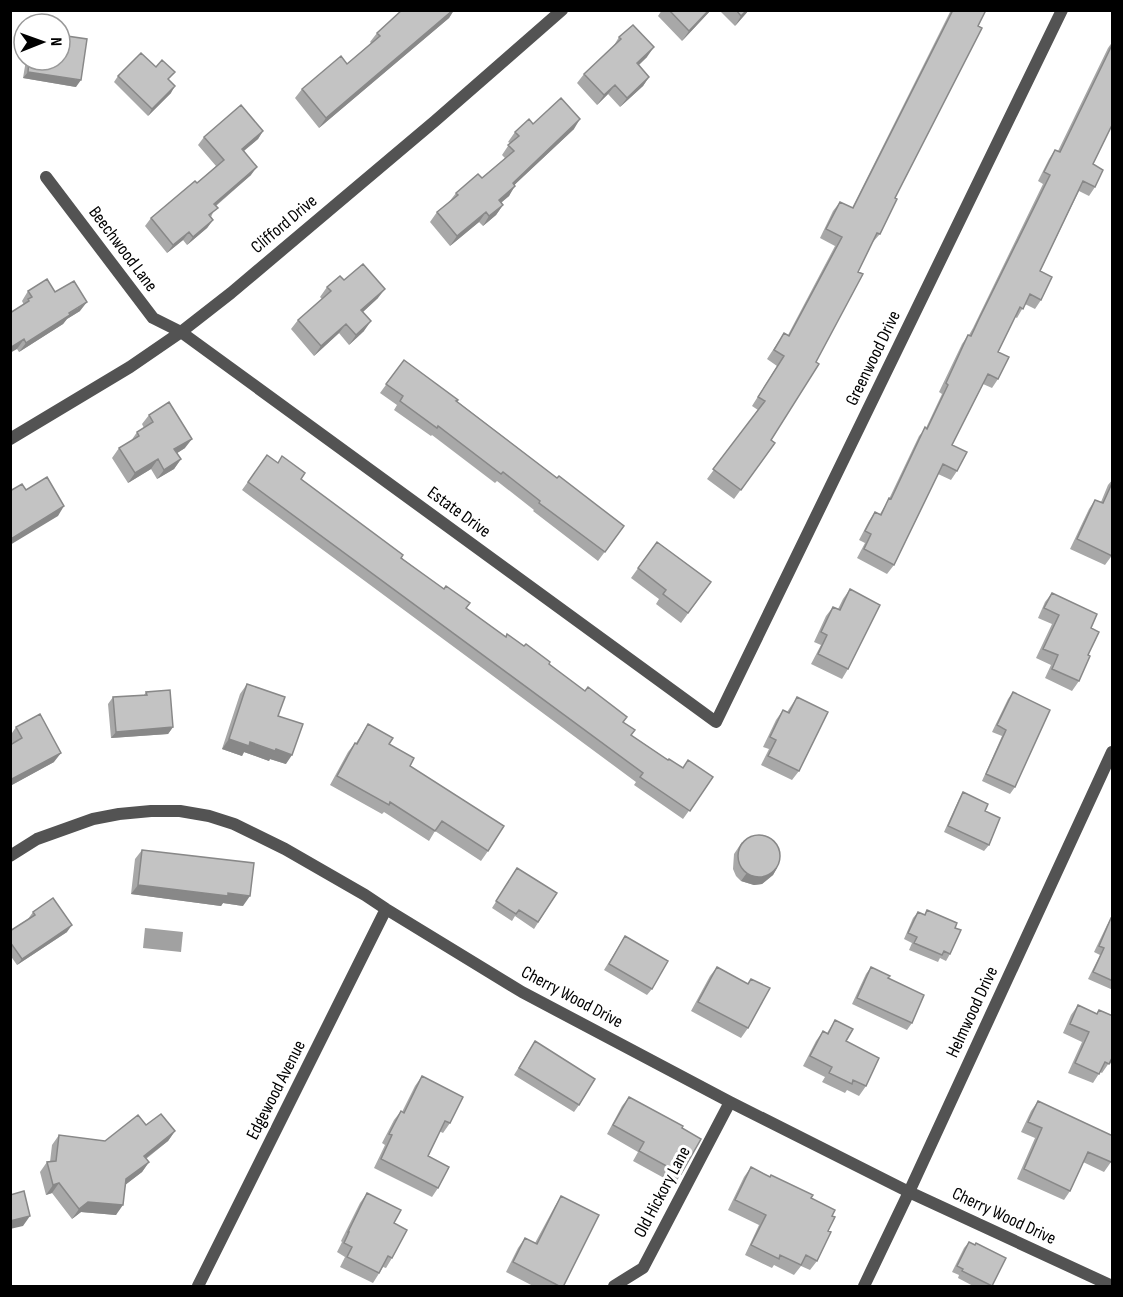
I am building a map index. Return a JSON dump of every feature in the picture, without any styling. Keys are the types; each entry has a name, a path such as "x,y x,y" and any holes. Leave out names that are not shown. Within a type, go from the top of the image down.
{"street":[{"name":"Clifford Drive","path":"10,439 130,367 181,332 231,293 417,136 562,10"},
{"name":"Greenwood Drive","path":"716,722 1062,10"},
{"name":"Beechwood Lane","path":"46,177 153,318 181,332"},
{"name":"Estate Drive","path":"181,332 716,722"},
{"name":"Helmwood Drive","path":"864,1287 1113,752"},
{"name":"Cherry Wood Drive","path":"10,856 37,839 93,819 151,811 180,811 209,816 234,824 285,849 365,895 522,992 730,1102 909,1192 1113,1286"},
{"name":"Edgewood Avenue","path":"198,1285 386,909"},
{"name":"Old Hickory Lane","path":"614,1287 643,1268 730,1102"},
{"path":"185,1287 198,1285"}],"shaded area":[{"path":"145,928 183,932 181,952 143,948"}],"building":[{"path":"402,10 453,10 326,118 302,89 341,56 347,64 380,36 377,33"},
{"path":"669,10 709,10 689,31"},
{"path":"736,10 747,10 741,16"},
{"path":"953,10 986,10 978,26 982,28 895,198 897,199 880,234 877,233 858,272 863,274 816,362 819,364 771,440 775,443 741,490 713,469 765,401 758,397 784,356 774,350 784,333 789,336 842,237 826,229 840,202 853,208"},
{"path":"633,25 654,47 637,63 649,77 627,98 615,85 604,95 584,74"},
{"path":"72,37 87,39 81,80 28,72 72,72"},
{"path":"1113,43 1113,123 1093,164 1103,170 1095,187 1083,181 1040,271 1052,277 1041,300 1030,294 1023,309 1020,307 998,352 1009,357 998,379 988,374 952,445 967,452 957,471 943,464 894,565 864,549 871,534 865,531 875,512 881,515 889,498 891,499 925,427 927,429 968,335 971,336 1050,175 1044,172 1055,150 1060,152"},
{"path":"141,53 156,67 162,60 175,72 168,79 175,86 152,109 118,76"},
{"path":"561,98 580,119 513,183 515,186 499,200 503,205 489,216 486,212 457,236 437,212 458,195 456,193 478,174 482,178 514,151 508,145 519,136 515,132 529,119 533,124"},
{"path":"241,105 263,131 242,149 257,167 214,204 218,208 209,215 213,220 193,237 189,232 173,245 151,218 224,160 204,137"},
{"path":"363,264 385,289 361,310 371,321 356,335 346,324 321,346 298,320 331,291 327,287 340,276 344,280"},
{"path":"47,279 55,292 74,281 87,302 26,343 24,339 10,348 10,313 29,301 28,299 32,297 28,291"},
{"path":"404,360 557,478 559,476 624,526 605,552 539,503 540,501 503,472 501,474 438,426 437,428 400,401 403,396 386,384"},
{"path":"169,402 192,439 174,449 181,459 164,470 158,459 135,473 119,448 139,436 137,432 153,422 149,415"},
{"path":"267,455 278,463 282,456 305,473 301,479 403,555 401,558 444,589 446,586 470,603 466,608 506,637 507,634 524,646 526,644 585,691 588,687 627,717 623,722 635,730 631,735 683,768 688,760 713,777 690,811 640,777 643,773 248,482"},
{"path":"47,477 64,506 11,539 10,491 22,484 26,490"},
{"path":"1113,481 1112,556 1077,539 1095,500 1103,503"},
{"path":"657,542 711,582 688,613 663,594 666,590 638,568"},
{"path":"850,589 880,605 848,669 818,654 827,635 821,632 833,607 840,610"},
{"path":"1052,593 1097,614 1091,628 1099,632 1079,681 1052,669 1058,655 1043,649 1059,615 1044,608"},
{"path":"247,684 285,697 278,716 303,724 292,755 250,742 249,746 229,739"},
{"path":"170,690 173,727 116,732 113,697 147,695 146,692"},
{"path":"1013,692 1050,710 1015,787 986,774 1006,730 997,725"},
{"path":"797,697 828,712 799,771 768,756 776,740 770,737 783,710 789,713"},
{"path":"40,714 61,753 10,780 10,745 22,738 16,727"},
{"path":"368,724 393,738 389,744 414,758 410,766 504,826 488,851 442,821 435,831 390,802 389,805 337,776"},
{"path":"963,792 988,804 985,811 1000,818 989,845 948,826"},
{"path":"759,835 767,836 774,841 779,848 779,864 774,871 767,876 759,877 751,876 744,871 739,864 738,856 739,848 744,841 751,836"},
{"path":"142,850 254,863 250,896 228,893 228,896 138,885"},
{"path":"517,868 557,893 538,922 519,910 516,914 496,901"},
{"path":"53,898 72,925 22,959 10,942 10,931 35,915 33,912"},
{"path":"927,910 957,923 955,928 961,930 950,954 944,951 942,955 914,943 917,937 908,933 918,912 925,915"},
{"path":"1111,918 1113,919 1113,981 1093,972 1104,948 1099,946"},
{"path":"625,936 668,961 652,989 609,964"},
{"path":"717,967 748,984 751,979 770,988 748,1028 698,1002"},
{"path":"871,967 924,995 912,1023 857,998"},
{"path":"1078,1005 1097,1014 1099,1010 1113,1016 1113,1056 1109,1064 1105,1062 1099,1074 1075,1063 1089,1032 1070,1024"},
{"path":"835,1020 853,1029 846,1041 879,1058 866,1086 853,1080 852,1084 829,1073 832,1067 810,1056 823,1031 828,1034"},
{"path":"535,1041 595,1079 579,1105 519,1068"},
{"path":"422,1076 463,1097 450,1123 445,1121 428,1156 449,1167 438,1188 381,1159 392,1135 389,1134 401,1111 404,1113"},
{"path":"629,1097 683,1126 682,1128 701,1139 681,1174 639,1151 644,1142 613,1125"},
{"path":"1038,1101 1113,1136 1111,1162 1088,1152 1070,1191 1024,1169 1042,1128 1028,1122"},
{"path":"161,1114 175,1131 144,1156 149,1162 126,1179 123,1205 88,1202 79,1209 59,1183 53,1185 47,1162 56,1161 59,1135 105,1141 138,1115 146,1125"},
{"path":"751,1167 813,1195 811,1198 835,1210 832,1216 835,1217 828,1231 831,1232 817,1261 806,1255 801,1265 780,1255 779,1259 751,1245 766,1215 735,1200"},
{"path":"24,1191 30,1216 10,1221 10,1195"},
{"path":"367,1193 401,1210 394,1223 407,1230 392,1258 388,1256 379,1273 347,1257 352,1247 344,1243"},
{"path":"561,1196 599,1215 563,1287 513,1262 525,1238 537,1244"},
{"path":"969,1242 975,1245 976,1243 1006,1258 992,1286 962,1271 963,1269 957,1266"}]}
